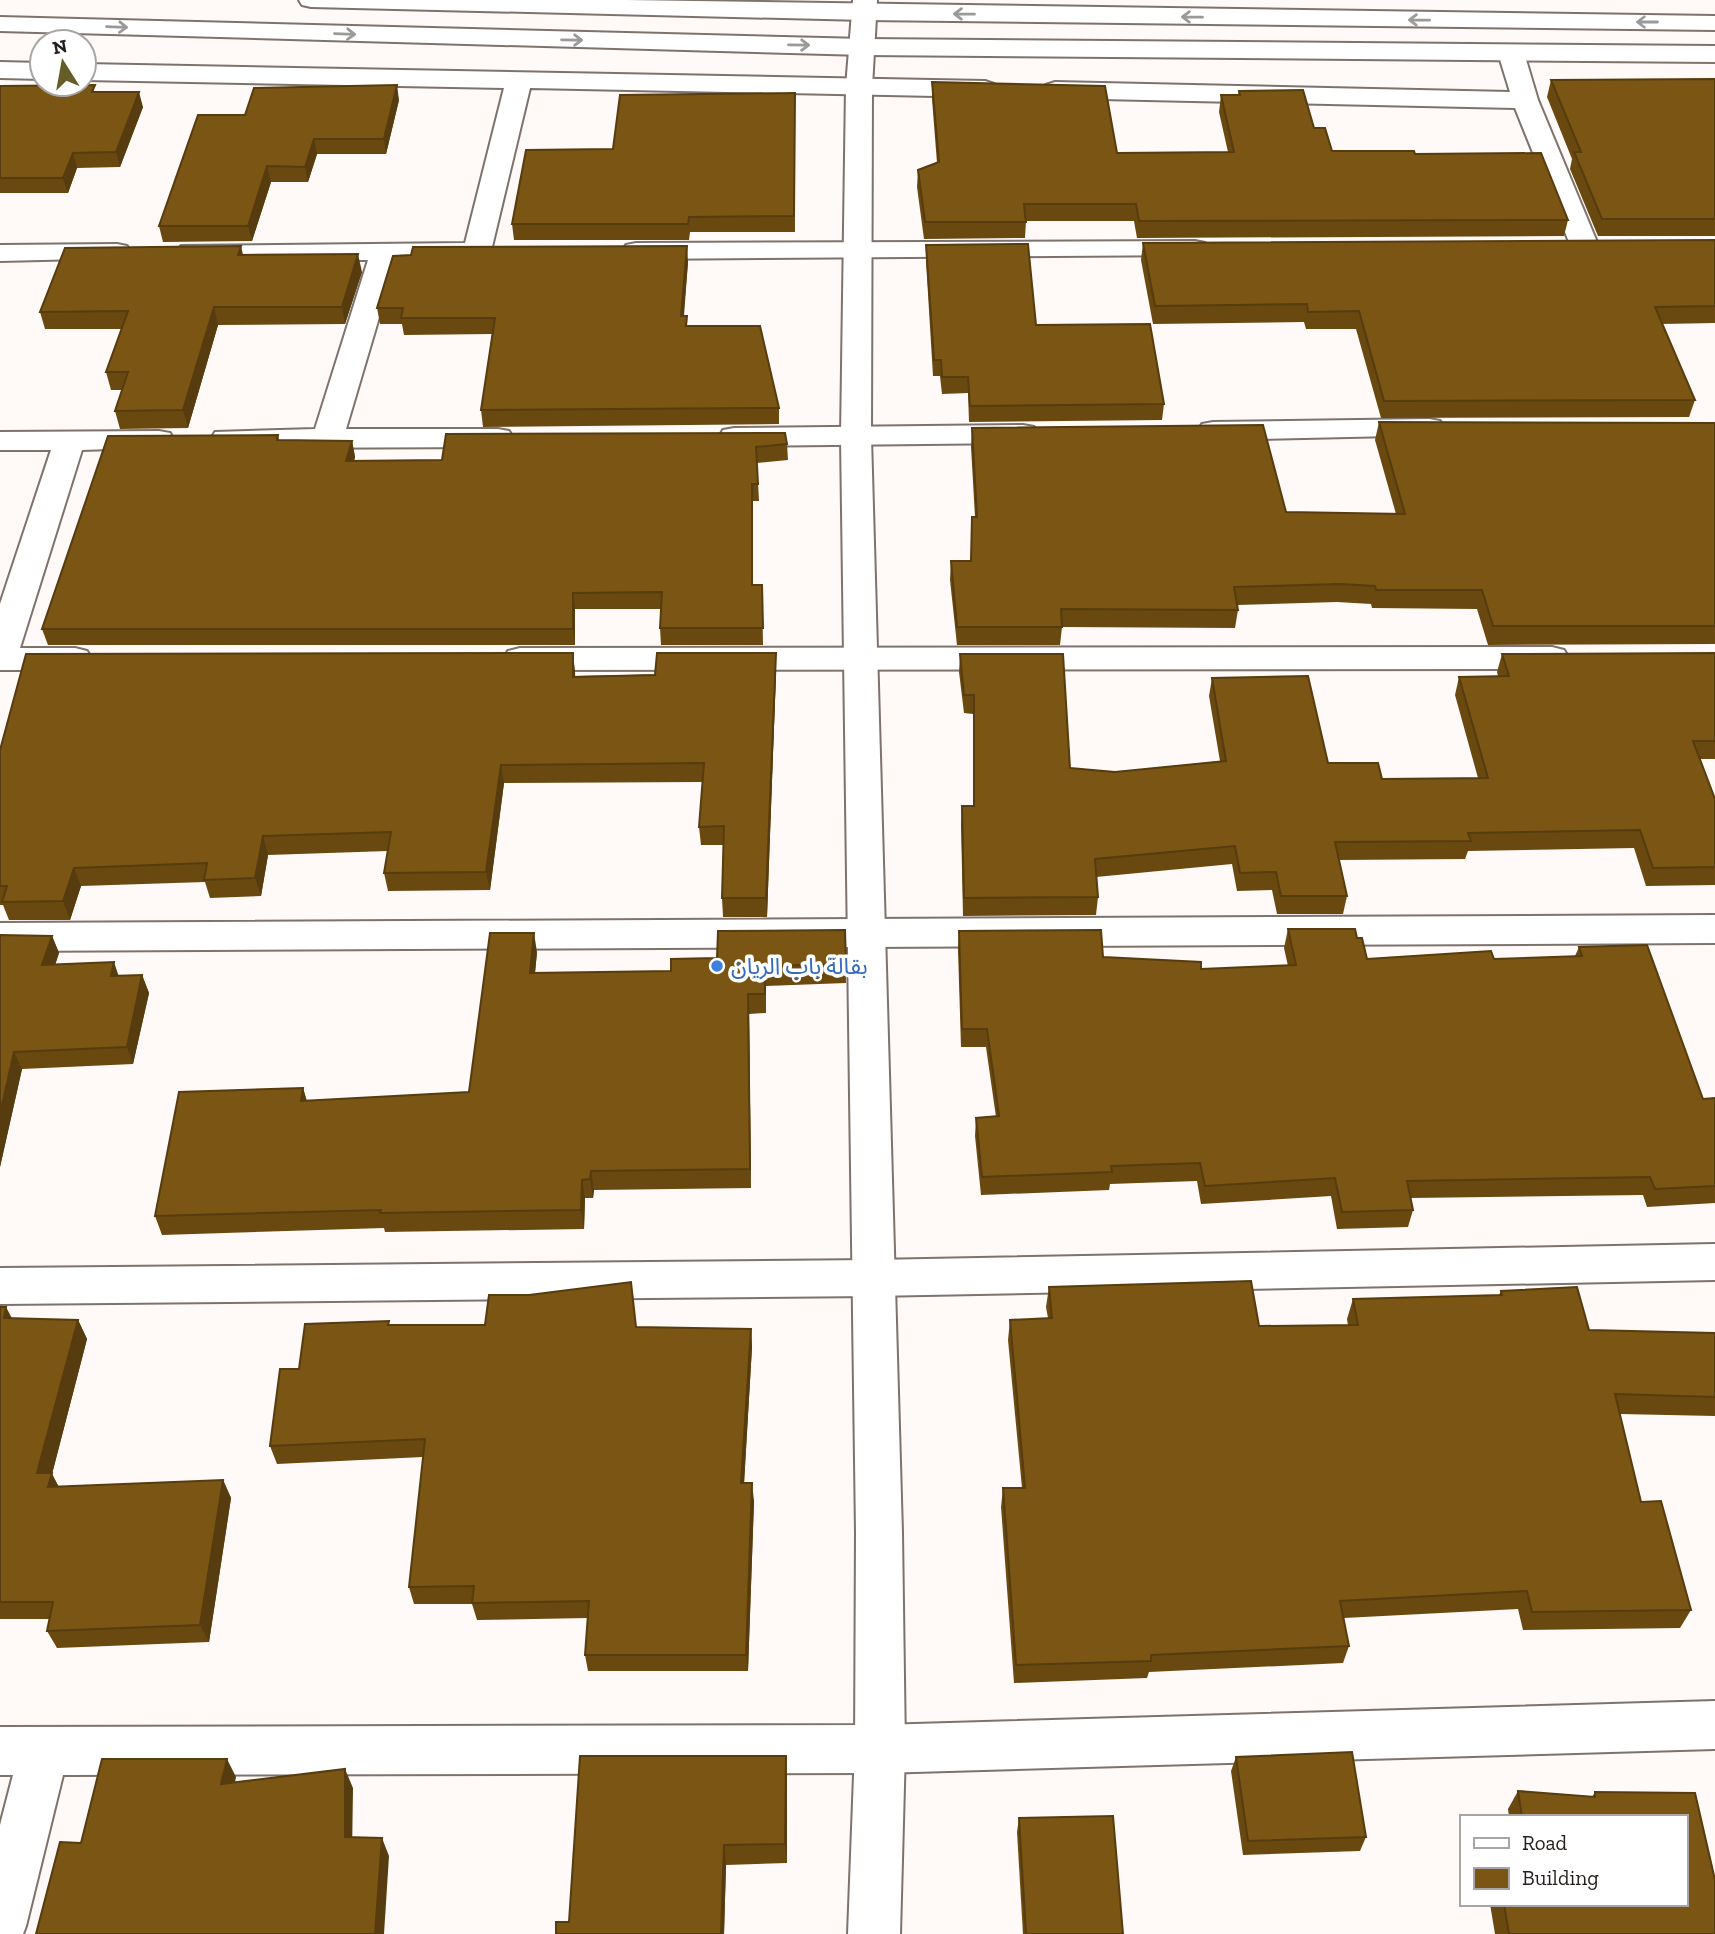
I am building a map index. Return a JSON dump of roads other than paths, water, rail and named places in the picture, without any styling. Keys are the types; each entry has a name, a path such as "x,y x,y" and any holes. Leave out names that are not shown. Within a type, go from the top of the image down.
{"street":[{"path":"311,0 865,20 1511,53 1715,54"},
{"path":"865,20 859,87 856,437 863,659 880,1749 874,1934"},
{"path":"0,24 865,20 1715,23"},
{"path":"1511,53 1525,100 1585,247"},
{"path":"0,70 28,71"},
{"path":"98,72 1525,100"},
{"path":"0,253 490,251 519,81"},
{"path":"613,251 1227,249"},
{"path":"328,438 385,251"},
{"path":"1185,431 1458,428"},
{"path":"703,438 1048,434"},
{"path":"0,441 523,438"},
{"path":"69,440 0,658 111,659"},
{"path":"487,659 1589,658"},
{"path":"0,937 1715,929"},
{"path":"0,1286 873,1278 1715,1262"},
{"path":"0,1926 22,1751 880,1749 1715,1724"}],"place":[{"name":"بقالة باب الريان","path":"717,966"}]}
